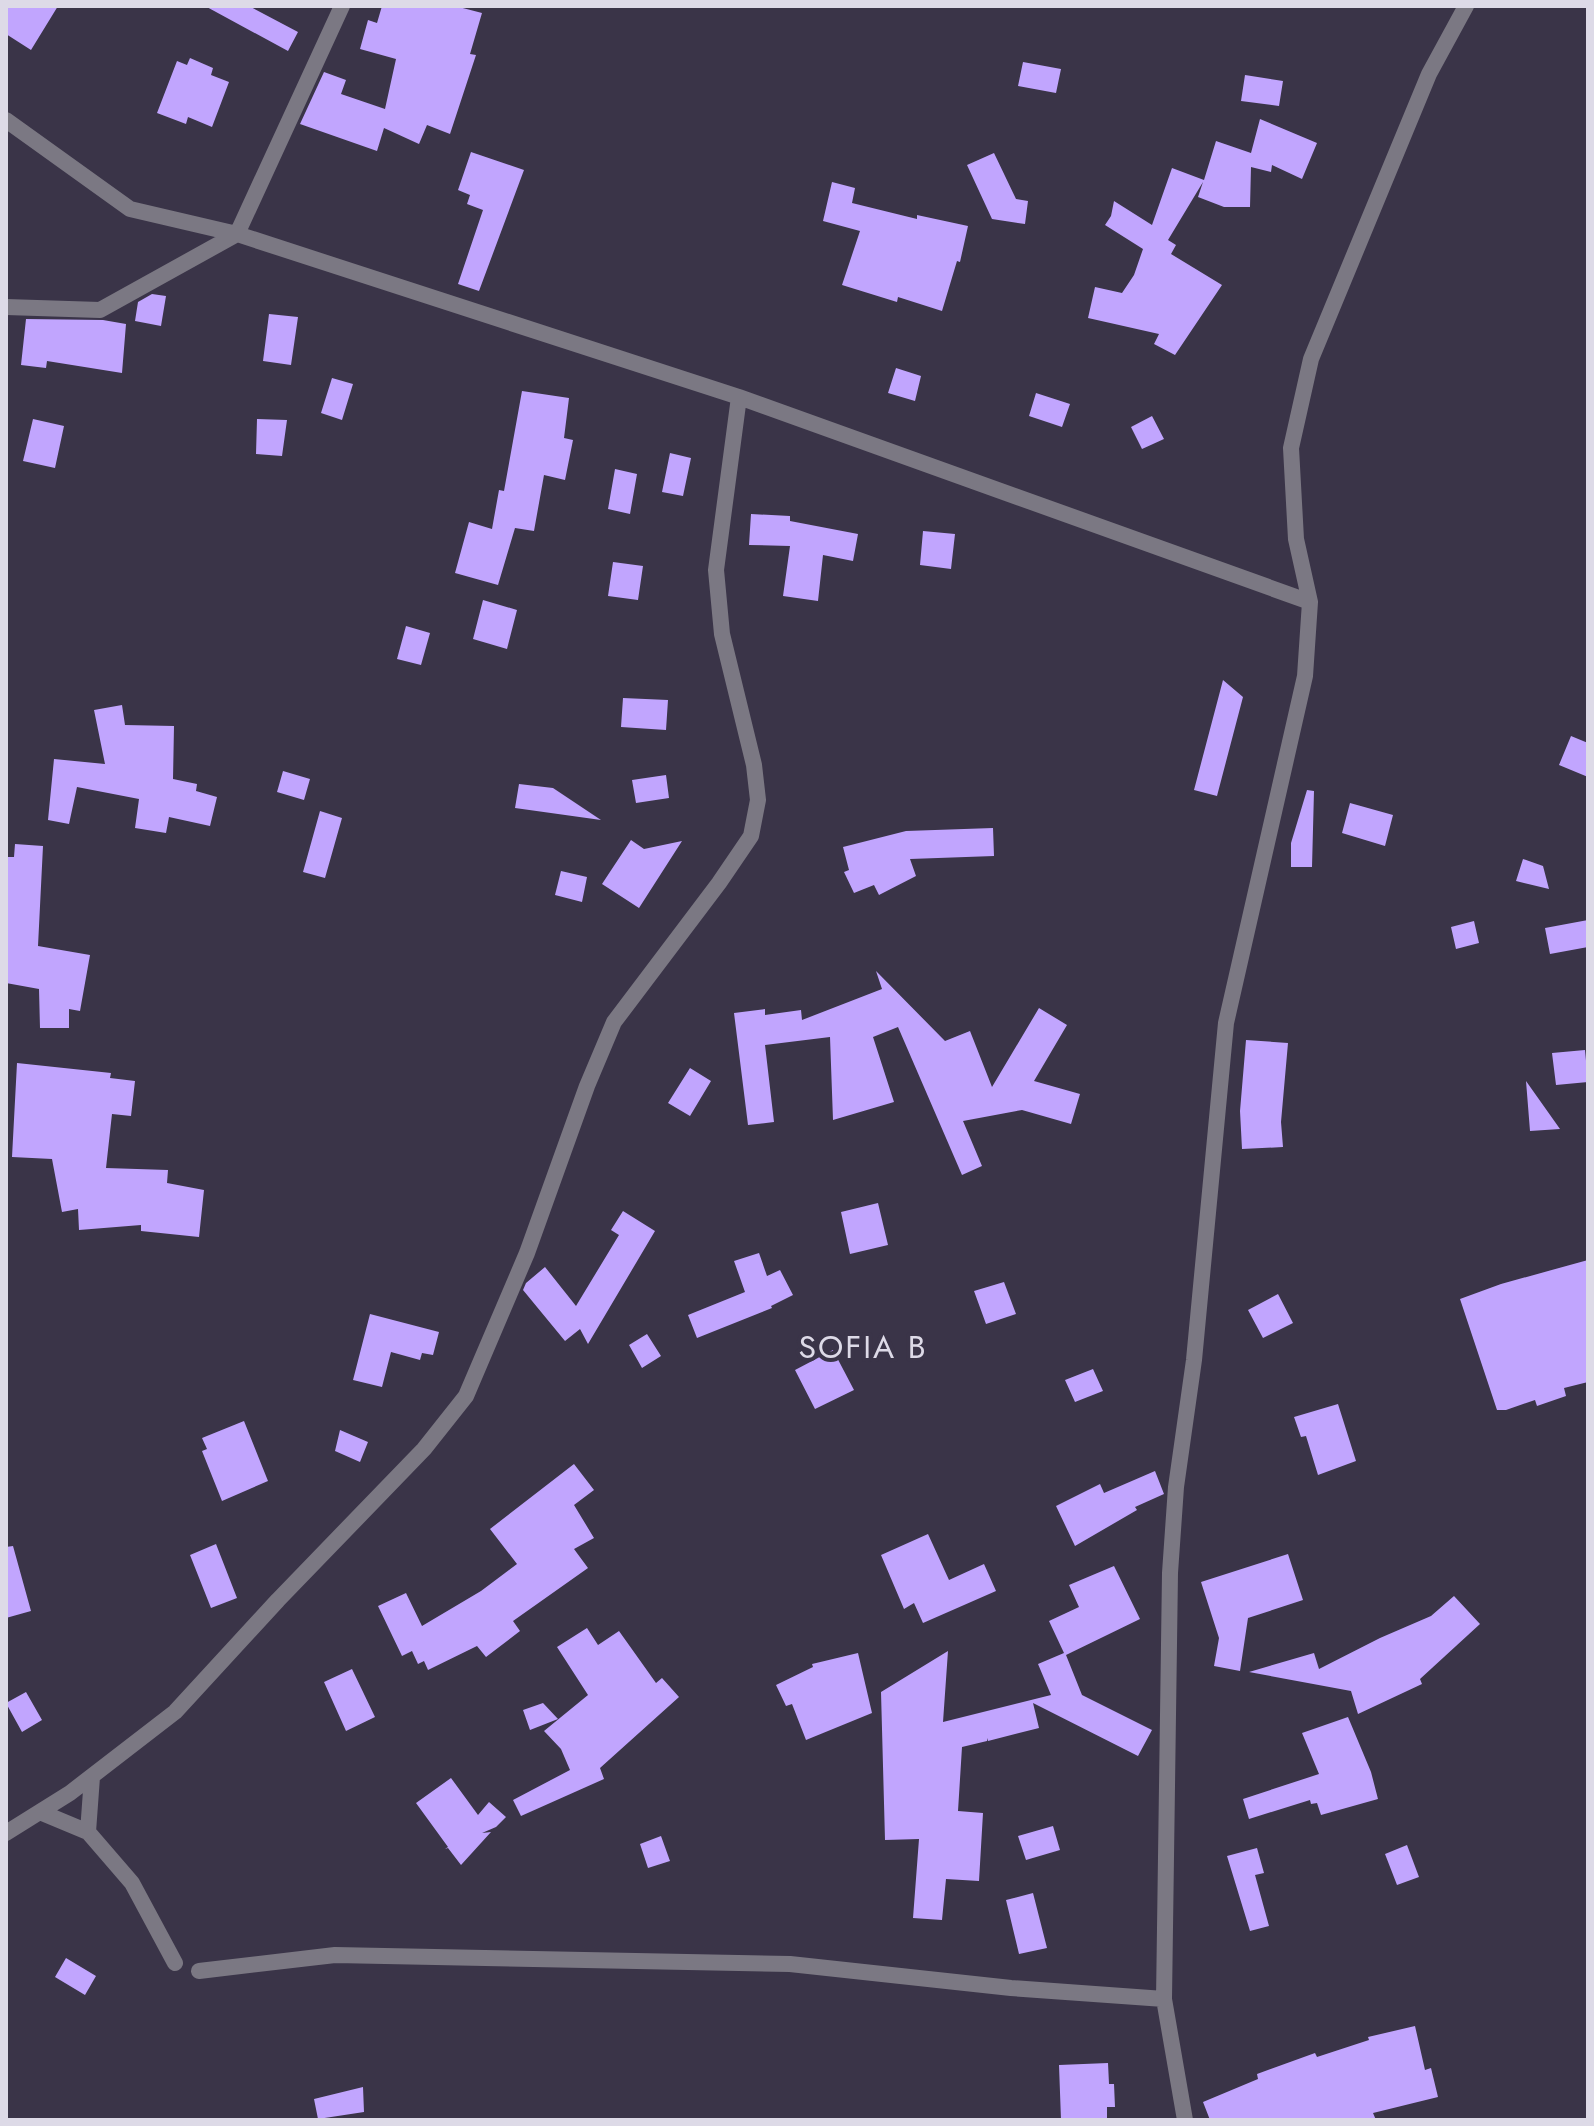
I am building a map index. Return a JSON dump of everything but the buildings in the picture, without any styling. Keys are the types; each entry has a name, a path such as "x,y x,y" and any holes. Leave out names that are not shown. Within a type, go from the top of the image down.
{"street":[{"path":"6,307 100,310 237,234 342,6"},
{"path":"1185,2120 1164,1999 1170,1573 1176,1487 1194,1360 1226,1023 1305,676 1310,602 1296,539 1291,448 1311,359 1429,74 1466,6"},
{"path":"6,120 130,209 237,234 739,397 1310,602"},
{"path":"6,1833 92,1777 175,1712 424,1449 466,1396 527,1253 587,1086 614,1022 751,836 758,800 754,765 722,634 716,570 739,397"},
{"path":"88,1832 92,1777"},
{"path":"40,1812 88,1832 132,1883 175,1963"},
{"path":"199,1971 335,1955 790,1964 1011,1988 1164,1999"}],"district":[{"name":"SOFIA B","path":"863,1347"}]}
